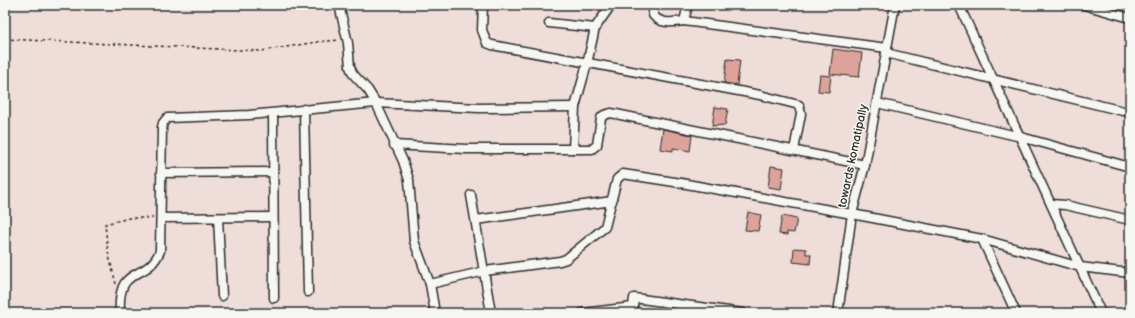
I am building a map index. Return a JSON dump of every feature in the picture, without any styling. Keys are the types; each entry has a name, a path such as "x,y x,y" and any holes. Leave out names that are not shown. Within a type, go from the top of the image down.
{"street":[{"path":"339,5 347,38 350,67 353,74 368,90 376,103 394,145 403,161 409,180 414,241 430,284 435,313"},
{"path":"483,5 482,30 487,43 492,46 799,105 801,114 794,150"},
{"path":"574,149 575,107 587,64 594,28 611,5"},
{"path":"654,5 653,14 660,21 684,21 887,50 994,79 1124,111 1130,111"},
{"path":"684,21 688,5"},
{"name":"towards komatipally","path":"838,313 852,214 865,165 895,5"},
{"path":"959,5 1102,313"},
{"path":"1084,5 1130,18"},
{"path":"549,23 594,28"},
{"path":"120,313 120,293 124,284 129,277 144,269 157,256 161,238 162,123 167,118 273,114 304,109 376,103 479,108 575,107"},
{"path":"876,103 1021,137 1130,167"},
{"path":"304,109 308,292"},
{"path":"394,145 466,149 595,148 599,141 601,118 604,115 611,113 865,165"},
{"path":"273,114 274,298"},
{"path":"161,173 273,172"},
{"path":"430,284 485,271 566,259 605,227 618,177 625,174 681,182 982,239 1080,267 1130,273"},
{"path":"471,195 492,313"},
{"path":"476,220 612,201"},
{"path":"1051,204 1065,205 1130,220"},
{"path":"161,218 273,217"},
{"path":"218,218 222,296"},
{"path":"982,239 1016,313"},
{"path":"582,313 632,310 634,298 743,313"}],"path":[{"path":"5,39 261,51 347,38"},
{"path":"120,293 113,279 105,224 129,218 161,218"}],"building":[{"path":"833,49 862,53 859,77 830,74"},
{"path":"727,59 740,60 737,85 724,83"},
{"path":"820,75 831,76 829,92 818,91"},
{"path":"715,107 728,109 725,125 712,126"},
{"path":"663,129 692,135 690,151 673,148 673,151 660,149"},
{"path":"771,166 784,168 781,189 768,187"},
{"path":"748,212 761,215 758,231 745,230"},
{"path":"782,216 797,219 794,233 787,232 787,235 779,234"},
{"path":"794,248 806,249 806,254 811,254 810,264 793,262"}]}
